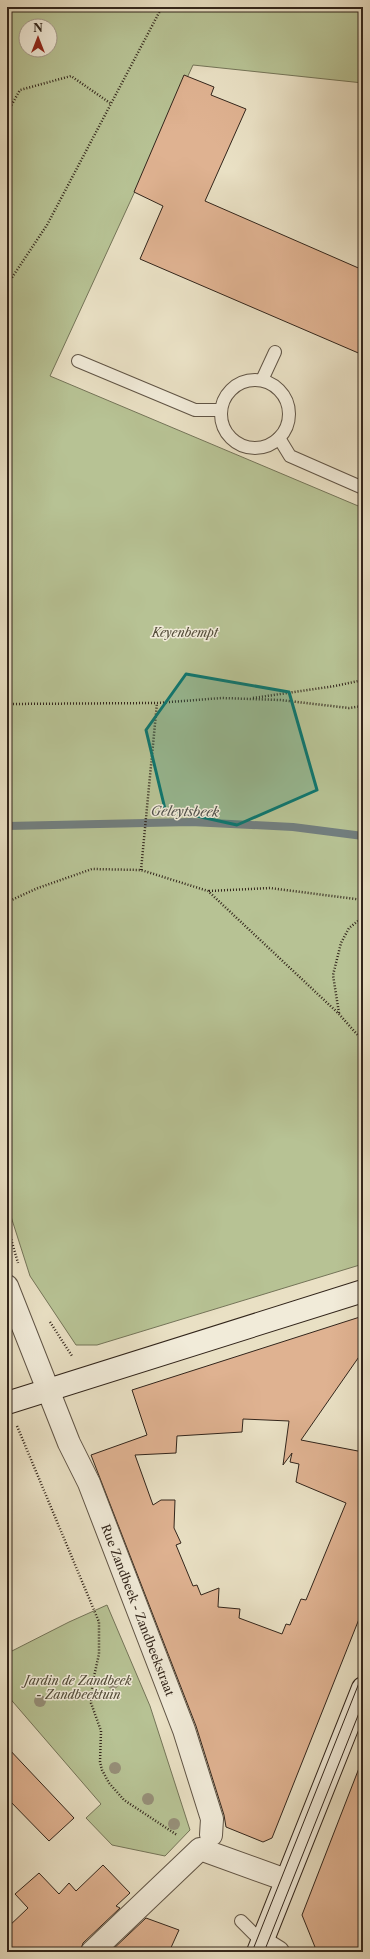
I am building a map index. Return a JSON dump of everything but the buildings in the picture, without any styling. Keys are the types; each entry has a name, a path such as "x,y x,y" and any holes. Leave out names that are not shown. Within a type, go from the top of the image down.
{"street":[{"name":"Rue Zandbeek - Zandbeekstraat","path":"7,1286 69,1442 89,1483 184,1730 212,1819 205,1842"},
{"path":"11,1413 48,1390 363,1291"},
{"path":"266,1949 286,1880 363,1688"},
{"path":"92,1952 205,1842 286,1880"}],"lane":[{"path":"262,380 275,352"},
{"path":"78,361 195,410 221,410"},
{"path":"250,379 262,380 273,384 282,392 288,403 289,417 286,429 273,443 255,448 243,446 232,440 225,430 222,422 221,410 223,400 230,390 240,382 250,379"},
{"path":"279,438 290,456 363,488"},
{"path":"241,1921 266,1949"}],"path":[{"path":"7,285 48,225 110,103 162,7"},
{"path":"7,113 20,90 71,76 110,103"},
{"path":"245,699 335,686 363,680"},
{"path":"7,704 157,703 222,698 280,700 349,708 363,706"},
{"path":"141,870 157,703"},
{"path":"7,902 38,888 92,869 141,870 208,891 270,888 363,900"},
{"path":"208,891 339,1014 363,1041"},
{"path":"339,1014 333,974 341,943 349,928 363,917"},
{"path":"11,1413 99,1622 98,1654 92,1681 91,1703 101,1731 100,1762 102,1770 109,1783 124,1800 205,1842"}],"highlighted area":[{"path":"186,674 289,692 317,790 237,825 165,809 146,730"}],"green space":[{"name":"Keyenbempt","path":"7,7 363,7 363,83 193,65 50,376 363,508 363,1264 97,1345 76,1345 30,1276 7,1204"},
{"name":"Jardin de Zandbeek - Zandbeektuin","path":"107,1605 150,1706 190,1830 165,1856 112,1845 86,1818 101,1804 7,1695 8,1653 69,1622"}],"waterway":[{"name":"Geleytsbeek","path":"7,826 191,822 293,827 363,836"}],"tram line":[{"path":"252,1952 363,1673"},
{"path":"264,1952 363,1703"}]}
